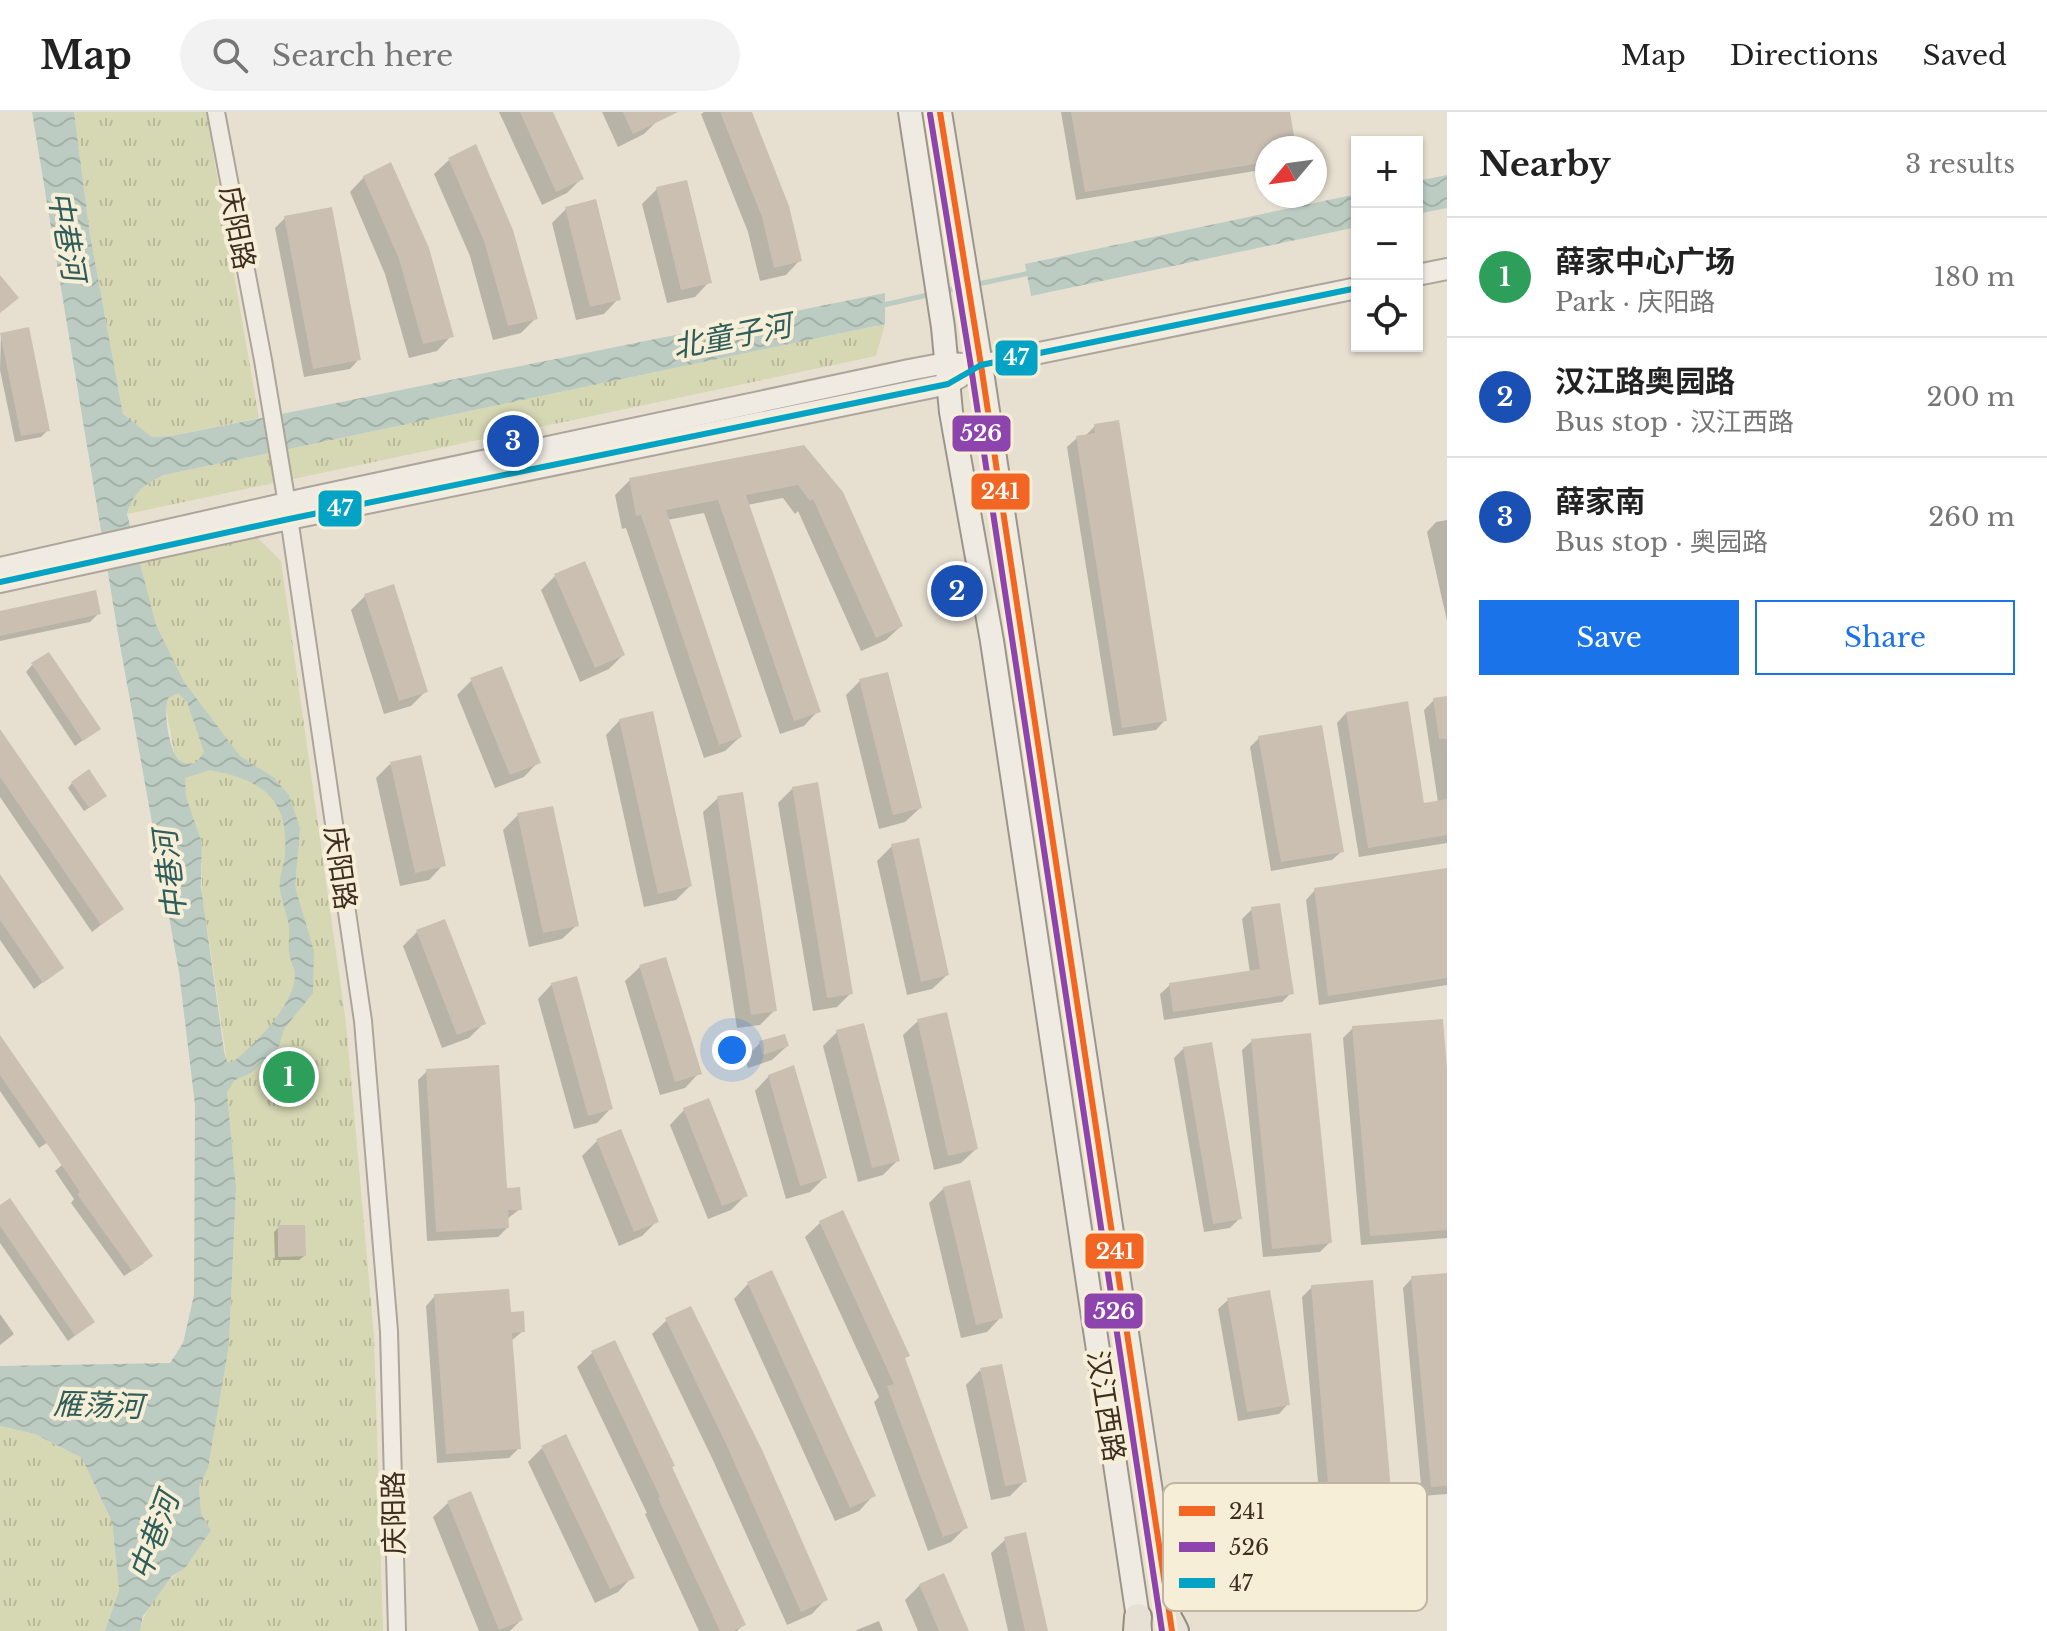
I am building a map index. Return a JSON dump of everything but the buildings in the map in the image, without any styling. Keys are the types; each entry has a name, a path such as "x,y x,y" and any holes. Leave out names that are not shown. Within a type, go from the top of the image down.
{"main road":[{"name":"汉江西路","path":"910,112 1138,1626"},
{"name":"汉江西路","path":"940,112 1163,1562"}],"street":[{"name":"庆阳路","path":"216,112 288,511 363,1021 389,1331 397,1631"},
{"path":"1423,274 1447,269"},
{"path":"0,582 145,542 288,511 1351,289"},
{"path":"0,568 89,556"}],"green space":[{"path":"74,112 206,112 259,418 152,437 123,414 90,235"},
{"path":"885,324 876,356 127,514 140,490 164,475"},
{"path":"254,534 281,561 346,1023 374,1336 383,1631 140,1631 156,1595 185,1568 201,1514 199,1487 208,1467 229,1345 236,1188 227,1062 202,894 202,843 185,796 184,779 174,752 139,558"},
{"path":"0,1426 35,1434 82,1458 112,1522 119,1590 105,1631 0,1631"}],"water":[{"path":"32,112 74,112 90,235 123,414 152,437 171,436 885,293 885,324 164,475 145,486 132,500 127,514 156,625 184,682 240,756 273,777 289,795 300,828 295,887 314,951 313,993 284,1029 278,1049 251,1073 235,1080 227,1092 236,1188 229,1345 208,1468 199,1487 201,1514 211,1530 185,1568 172,1576 143,1616 140,1631 105,1631 119,1590 112,1522 82,1458 35,1434 0,1426 0,1366 170,1363 183,1343 194,1295 195,1105 179,972 118,634","holes":["178,693 187,702 204,752 197,762 179,760 170,740 168,698","210,770 258,786 277,805 285,835 280,886 289,926 289,953 295,974 293,986 272,1023 233,1062 227,1062 224,1051 201,887 202,843 186,797 185,778"]},
{"path":"1447,175 1447,208 1423,213 1423,180"},
{"path":"1351,195 1351,228 1031,296 1025,264 1291,208 1327,208 1327,200"}],"waterway":[{"name":"北童子河","path":"973,285 1030,273"},
{"name":"北童子河","path":"942,292 964,287"},
{"name":"北童子河","path":"879,306 932,294"}],"transit line":[{"name":"241","path":"940,112 1163,1571"},
{"name":"526","path":"930,114 1162,1631"},
{"name":"47","path":"0,582 289,519 948,384 981,365 1351,289"},
{"name":"241","path":"1169,1611 1172,1631"}],"place":[{"name":"薛家南","path":"513,441"},
{"name":"汉江路奥园路","path":"957,591"},
{"name":"薛家中心广场","path":"289,1077"}],"water label":[{"name":"中巷河","path":"67,236"},
{"name":"中巷河","path":"170,875"},
{"name":"雁荡河","path":"98,1405"},
{"name":"中巷河","path":"154,1536"}]}
